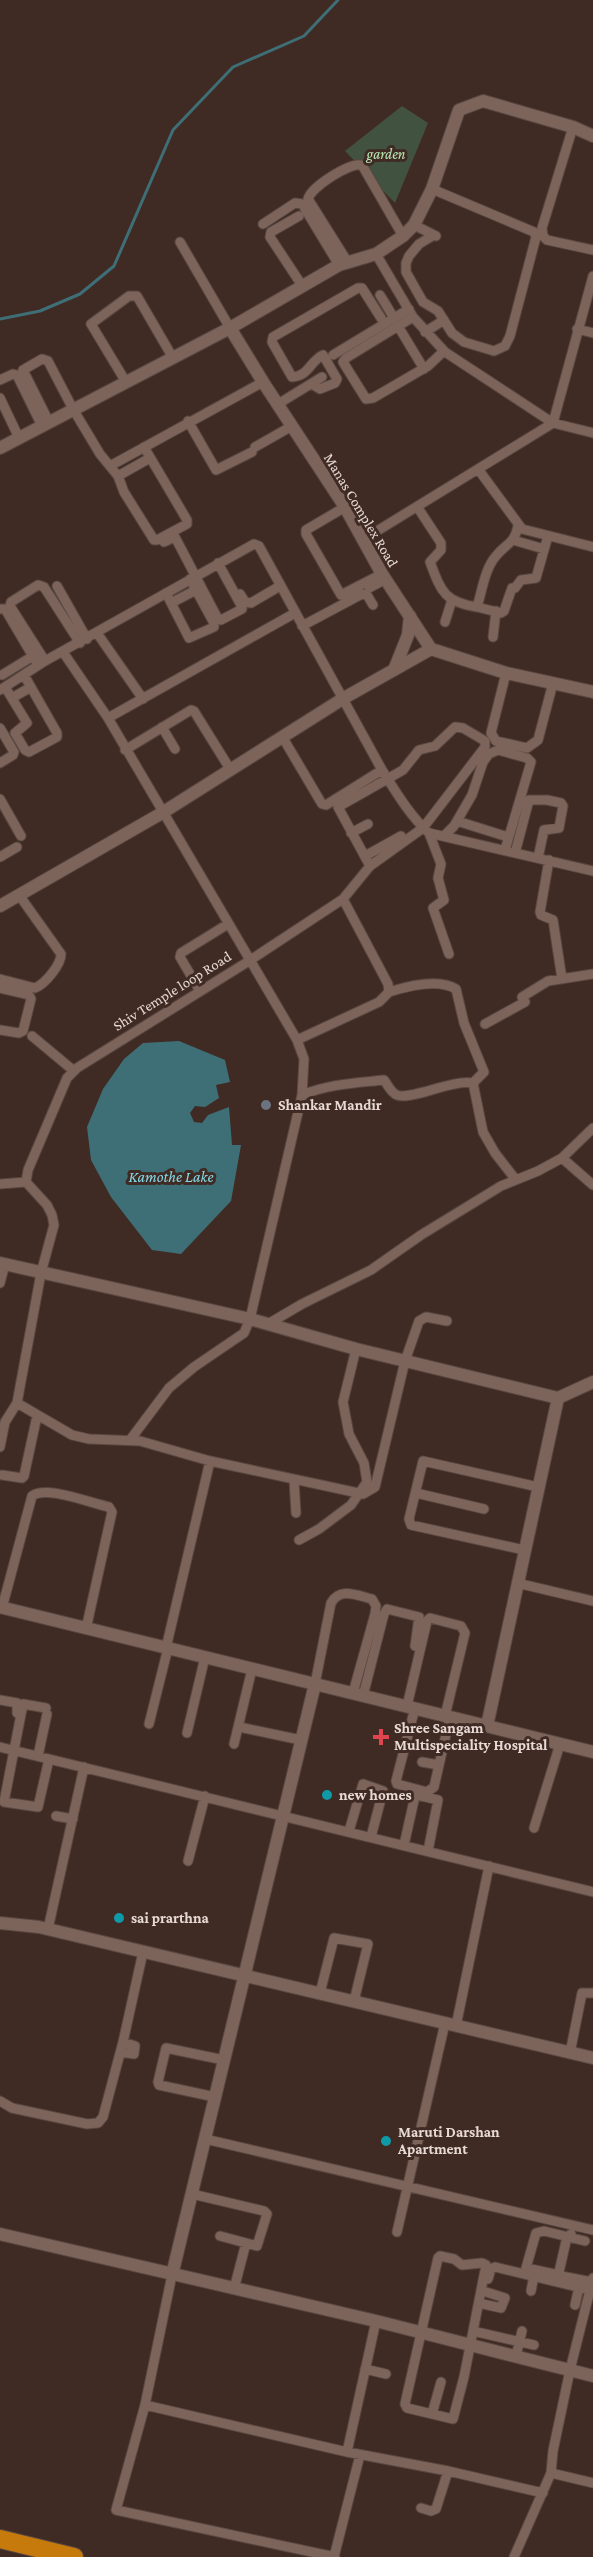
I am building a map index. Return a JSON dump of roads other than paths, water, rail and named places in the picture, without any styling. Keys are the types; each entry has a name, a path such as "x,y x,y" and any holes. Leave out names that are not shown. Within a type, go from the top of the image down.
{"highway":[{"path":"0,2539 74,2557"}],"street":[{"path":"0,448 230,328 343,263 376,254 403,236 414,225 432,189 459,110 483,101 573,127 593,136"},
{"path":"573,127 542,228 543,236 547,240 593,250"},
{"path":"343,263 308,199 313,189 350,167 357,164 362,165 403,236"},
{"path":"414,225 435,236 419,244 406,263 406,272 423,302 438,311 452,333 464,342 494,351 505,346 510,336 536,237 534,232 432,189"},
{"path":"263,224 295,203 302,204 343,263"},
{"path":"299,216 271,232 270,237 303,287"},
{"name":"Manas Complex Road","path":"180,242 263,382 345,507 384,576 431,649"},
{"path":"376,254 411,313 425,332 444,351 553,423 593,433"},
{"path":"364,539 418,508 553,423 593,276"},
{"path":"354,335 316,358 310,370 298,376 292,376 272,342 273,337 358,288 362,288 381,318"},
{"path":"126,382 91,324 129,296 137,296 173,358"},
{"path":"380,296 424,369"},
{"path":"333,355 411,313"},
{"path":"425,332 444,320"},
{"path":"396,322 343,362 366,399 369,400 424,369 444,351"},
{"path":"577,329 593,333"},
{"path":"312,384 320,389 335,383 338,379 323,355"},
{"path":"45,424 23,370 42,359 48,361 100,454 118,476 124,492 154,540 158,540 187,524 187,520 144,447"},
{"path":"0,380 13,374 17,375 45,424"},
{"path":"278,404 322,377"},
{"path":"110,466 188,421 263,382"},
{"path":"0,398 17,439"},
{"path":"0,412 17,439"},
{"path":"188,421 216,471 292,426"},
{"path":"118,476 150,458"},
{"path":"478,469 518,526 593,547"},
{"path":"345,507 306,530 306,534 341,594 384,576"},
{"path":"418,508 441,543 441,550 430,562 444,592 452,600 477,607 504,611 512,588 515,588 521,580 536,578 548,536"},
{"path":"416,524 425,518"},
{"path":"477,607 492,562 513,540 518,526"},
{"path":"166,593 192,639 214,627 196,590 195,576 178,536 178,533 189,527"},
{"path":"157,546 175,537 218,619 221,620 242,609 220,562"},
{"path":"513,540 544,549"},
{"path":"3,688 42,663 220,562 254,544 259,546 398,797 426,831 441,864 438,878 444,900 433,908 449,954"},
{"path":"220,562 247,603 280,586"},
{"path":"369,588 384,576"},
{"path":"42,663 10,606 11,602 38,585 44,587 83,641"},
{"path":"57,586 83,641"},
{"path":"171,603 196,590"},
{"path":"302,626 362,594 367,595 373,605"},
{"path":"445,622 452,600"},
{"path":"0,609 5,609 33,656 42,663"},
{"path":"493,637 496,611"},
{"path":"108,718 295,613"},
{"path":"394,670 408,635 410,616"},
{"path":"97,633 143,699"},
{"path":"0,906 162,813 344,698 431,649 506,673 593,692"},
{"path":"63,652 108,718 249,962 344,899 370,866 426,831 485,747 485,741 463,728 455,727 435,746 419,750 403,770 385,774 326,805 322,804 283,738"},
{"path":"24,675 57,733 57,737 29,752 25,750 15,733 27,723 3,688 1,673 33,656"},
{"path":"506,673 491,733 496,741 527,748 538,740 553,683"},
{"path":"12,699 30,687"},
{"path":"125,750 190,710 194,711 230,770"},
{"path":"162,727 175,749"},
{"path":"0,728 14,755 0,763"},
{"path":"444,836 457,821 472,795 483,762 489,754 498,750 527,758 531,762 508,837 510,851"},
{"path":"370,866 338,807 385,774"},
{"path":"0,799 21,836"},
{"path":"510,851 530,800 561,803 563,806 559,828 544,830 538,858"},
{"path":"457,821 508,837"},
{"path":"351,833 368,824"},
{"path":"426,831 593,870"},
{"path":"365,856 401,836"},
{"path":"0,857 17,847"},
{"path":"549,860 540,912 541,915 553,920 562,979"},
{"path":"0,979 35,988 41,986 61,961 61,954 20,895"},
{"path":"344,899 388,984 389,992"},
{"path":"200,991 180,957 181,953 228,924"},
{"name":"Shiv Temple loop Road","path":"26,1182 28,1170 67,1078 74,1071 249,962 297,1040 304,1059 302,1095 250,1319"},
{"path":"485,1024 525,1002 522,997 548,981 593,974"},
{"path":"297,1040 379,1002 389,992 412,985 450,985 456,989 464,1023 484,1072 472,1083"},
{"path":"0,988 29,995 31,999 23,1031 19,1033 0,1030"},
{"path":"32,1036 74,1071"},
{"path":"302,1095 316,1089 340,1084 384,1080 394,1094 404,1097 433,1088 465,1082 472,1083"},
{"path":"472,1083 483,1132 495,1153 516,1180"},
{"path":"268,1324 302,1304 371,1270 469,1204 562,1158 593,1128"},
{"path":"562,1158 593,1185"},
{"path":"0,1184 26,1182 46,1205 52,1215 54,1225 41,1273 17,1403 5,1422 0,1447"},
{"path":"0,1279 2,1264 250,1319 356,1349 558,1398 593,1382"},
{"path":"17,1403 72,1435 88,1439 140,1441 210,1461 359,1494 375,1487 405,1361 419,1321 426,1317 447,1321"},
{"path":"130,1440 169,1388 194,1367 244,1333 250,1319"},
{"path":"298,1540 319,1529 351,1505 367,1482 364,1463 349,1434 343,1402 356,1349"},
{"path":"487,1726 558,1398"},
{"path":"2,1475 22,1478 24,1476 37,1416"},
{"path":"149,1724 210,1461"},
{"path":"524,1550 411,1525 409,1519 423,1461 538,1487"},
{"path":"294,1480 296,1513"},
{"path":"86,1629 112,1512 109,1508 48,1492 37,1492 32,1496 1,1608 86,1629 255,1669 593,1752"},
{"path":"416,1493 484,1509"},
{"path":"517,1582 593,1601"},
{"path":"358,1695 376,1606 372,1599 343,1592 335,1596 330,1603 315,1684 172,2275 145,2405 116,2510 334,2557 360,2455"},
{"path":"358,1695 384,1614 390,1608 417,1615 420,1620 409,1707"},
{"path":"435,1619 461,1626 465,1633 448,1716 434,1788 427,1792 398,1784 396,1781 409,1707 427,1621 435,1619"},
{"path":"189,1732 207,1658"},
{"path":"255,1669 244,1728 237,1745 255,1669"},
{"path":"0,1700 18,1704 7,1749 4,1802 38,1808 51,1760"},
{"path":"7,1749 23,1704 47,1711 38,1756"},
{"path":"244,1728 301,1740"},
{"path":"534,1828 560,1744"},
{"path":"7,1749 593,1892"},
{"path":"40,1811 51,1760"},
{"path":"422,1762 439,1766"},
{"path":"48,1929 84,1767"},
{"path":"349,1831 363,1784 383,1791 371,1837"},
{"path":"188,1861 205,1796"},
{"path":"402,1844 415,1796 438,1800 428,1851"},
{"path":"402,1844 412,1797"},
{"path":"56,1816 72,1819"},
{"path":"397,2232 489,1866"},
{"path":"0,1923 15,1923 48,1929 593,2058"},
{"path":"320,1994 334,1938 368,1944 354,2001"},
{"path":"0,2101 12,2108 87,2124 98,2123 103,2117 122,2047 143,1952"},
{"path":"570,2053 582,1993 593,1993"},
{"path":"215,2097 159,2085 166,2048 224,2060"},
{"path":"205,2139 571,2226 593,2229"},
{"path":"192,2194 264,2211 267,2214 257,2246 220,2236"},
{"path":"571,2226 571,2234 567,2237 559,2272 561,2276 591,2289"},
{"path":"554,2274 526,2268 534,2235 544,2231 585,2241"},
{"path":"0,2234 376,2320 593,2376"},
{"path":"234,2289 246,2243"},
{"path":"438,2258 454,2259 462,2265 482,2263 486,2265 472,2345 455,2417 407,2408 405,2404 438,2258"},
{"path":"472,2345 491,2269 495,2267 591,2289"},
{"path":"531,2291 534,2277"},
{"path":"575,2305 579,2287"},
{"path":"514,2557 551,2473 553,2451 570,2370 591,2289"},
{"path":"483,2304 501,2308 505,2298 486,2292"},
{"path":"347,2452 376,2320"},
{"path":"516,2356 522,2331"},
{"path":"477,2332 534,2345"},
{"path":"366,2369 386,2374"},
{"path":"432,2414 441,2382"},
{"path":"145,2405 360,2455 448,2471 543,2493"},
{"path":"421,2508 431,2511 436,2509 448,2471"},
{"path":"551,2473 593,2483"}],"water":[{"name":"Kamothe Lake","path":"179,1041 225,1060 230,1082 216,1085 219,1098 205,1107 195,1106 190,1113 194,1122 202,1123 208,1115 229,1107 232,1145 241,1145 231,1201 181,1254 152,1250 111,1197 91,1160 87,1127 103,1089 124,1059 143,1043"}],"waterway":[{"path":"0,319 40,311 80,294 114,266 173,130 233,67 304,36 338,0"}],"place":[{"name":"Shankar Mandir","path":"266,1105"},
{"name":"Shree Sangam Multispeciality Hospital","path":"381,1737"},
{"name":"new homes","path":"327,1795"},
{"name":"sai prarthna","path":"119,1918"},
{"name":"Maruti Darshan Apartment","path":"386,2141"}],"park label":[{"name":"garden","path":"386,154"}]}
